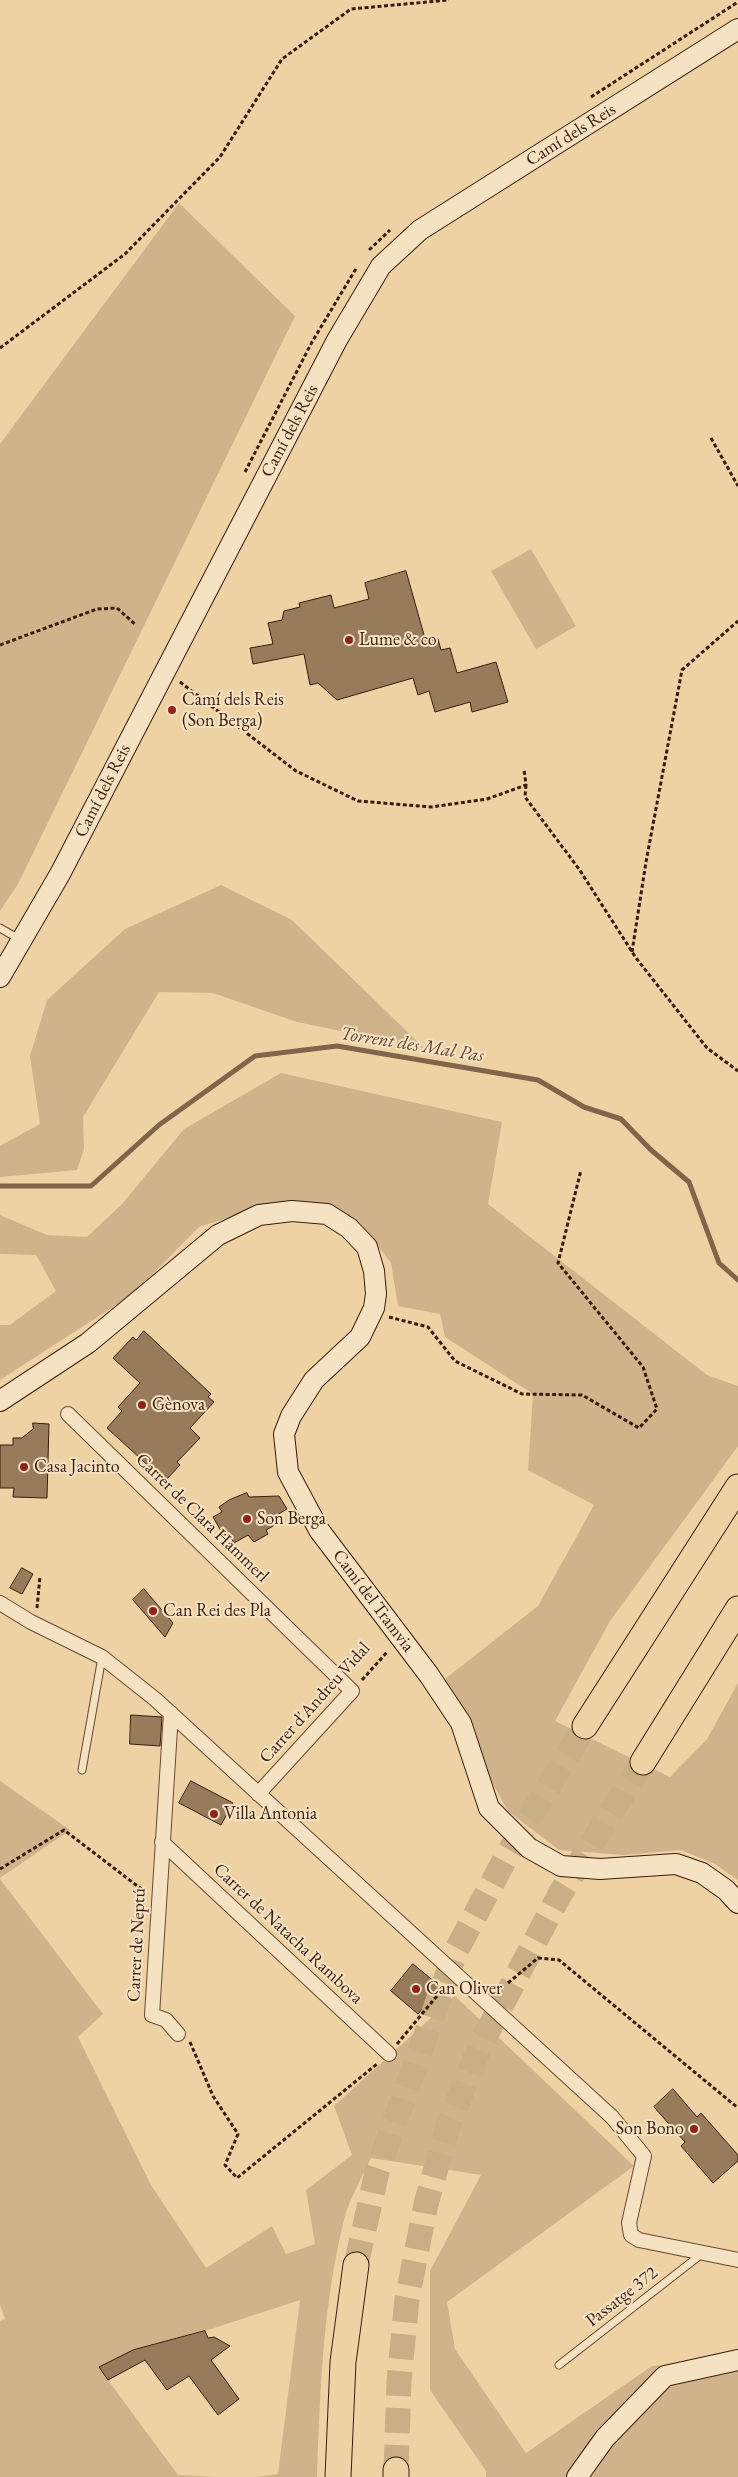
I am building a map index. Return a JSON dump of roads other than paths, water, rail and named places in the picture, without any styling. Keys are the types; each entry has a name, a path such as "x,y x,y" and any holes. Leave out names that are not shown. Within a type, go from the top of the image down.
{"highway":[{"path":"585,1726 738,1487"},
{"path":"643,1762 738,1609"},
{"path":"338,2477 343,2362 356,2265"}],"street":[{"name":"Camí dels Reis","path":"0,977 60,874 341,332 381,266 420,230 738,29"},
{"name":"Camí del Tramvia","path":"0,1400 88,1343 218,1235 259,1215 292,1212 327,1214 348,1228 367,1247 374,1271 376,1294 369,1321 360,1336 314,1380 291,1416 284,1434 284,1449 288,1472 319,1530 461,1723 489,1808 529,1848 561,1866 600,1869 676,1864 702,1873 726,1890 738,1903"},
{"name":"Carrer de Clara Hammerl","path":"68,1414 352,1691"},
{"path":"0,1603 31,1622 102,1656 171,1713 612,2117 644,2156 629,2223 631,2235 639,2240 738,2260"},
{"name":"Carrer d'Andreu Vidal","path":"258,1794 352,1691"},
{"name":"Carrer de Neptú","path":"171,1713 152,2015 166,2020 178,2034"},
{"name":"Carrer de Natacha Rambova","path":"162,1842 389,2054"},
{"path":"577,2477 605,2438 665,2376 738,2360"}],"lane":[{"path":"0,928 22,940"},
{"path":"82,1770 102,1656"},
{"name":"Passatge 372","path":"559,2365 703,2253"}],"waterway":[{"name":"Torrent des Mal Pas","path":"0,1186 91,1186 159,1125 255,1056 337,1046 538,1080 584,1107 621,1119 651,1150 689,1182 719,1263 738,1280"}],"tunnel":[{"path":"356,2265 377,2172 455,1953 505,1859 585,1726"},
{"path":"396,2470 399,2381 407,2299 426,2204 448,2126 480,2046 560,1894 643,1762"}],"place":[{"name":"Lume & co","path":"349,640"},
{"name":"Camí dels Reis (Son Berga)","path":"172,710"},
{"name":"Gènova","path":"142,1405"},
{"name":"Casa Jacinto","path":"24,1467"},
{"name":"Son Berga","path":"247,1519"},
{"name":"Can Rei des Pla","path":"153,1611"},
{"name":"Villa Antonia","path":"214,1814"},
{"name":"Can Oliver","path":"416,1989"},
{"name":"Son Bono","path":"694,2129"}]}
